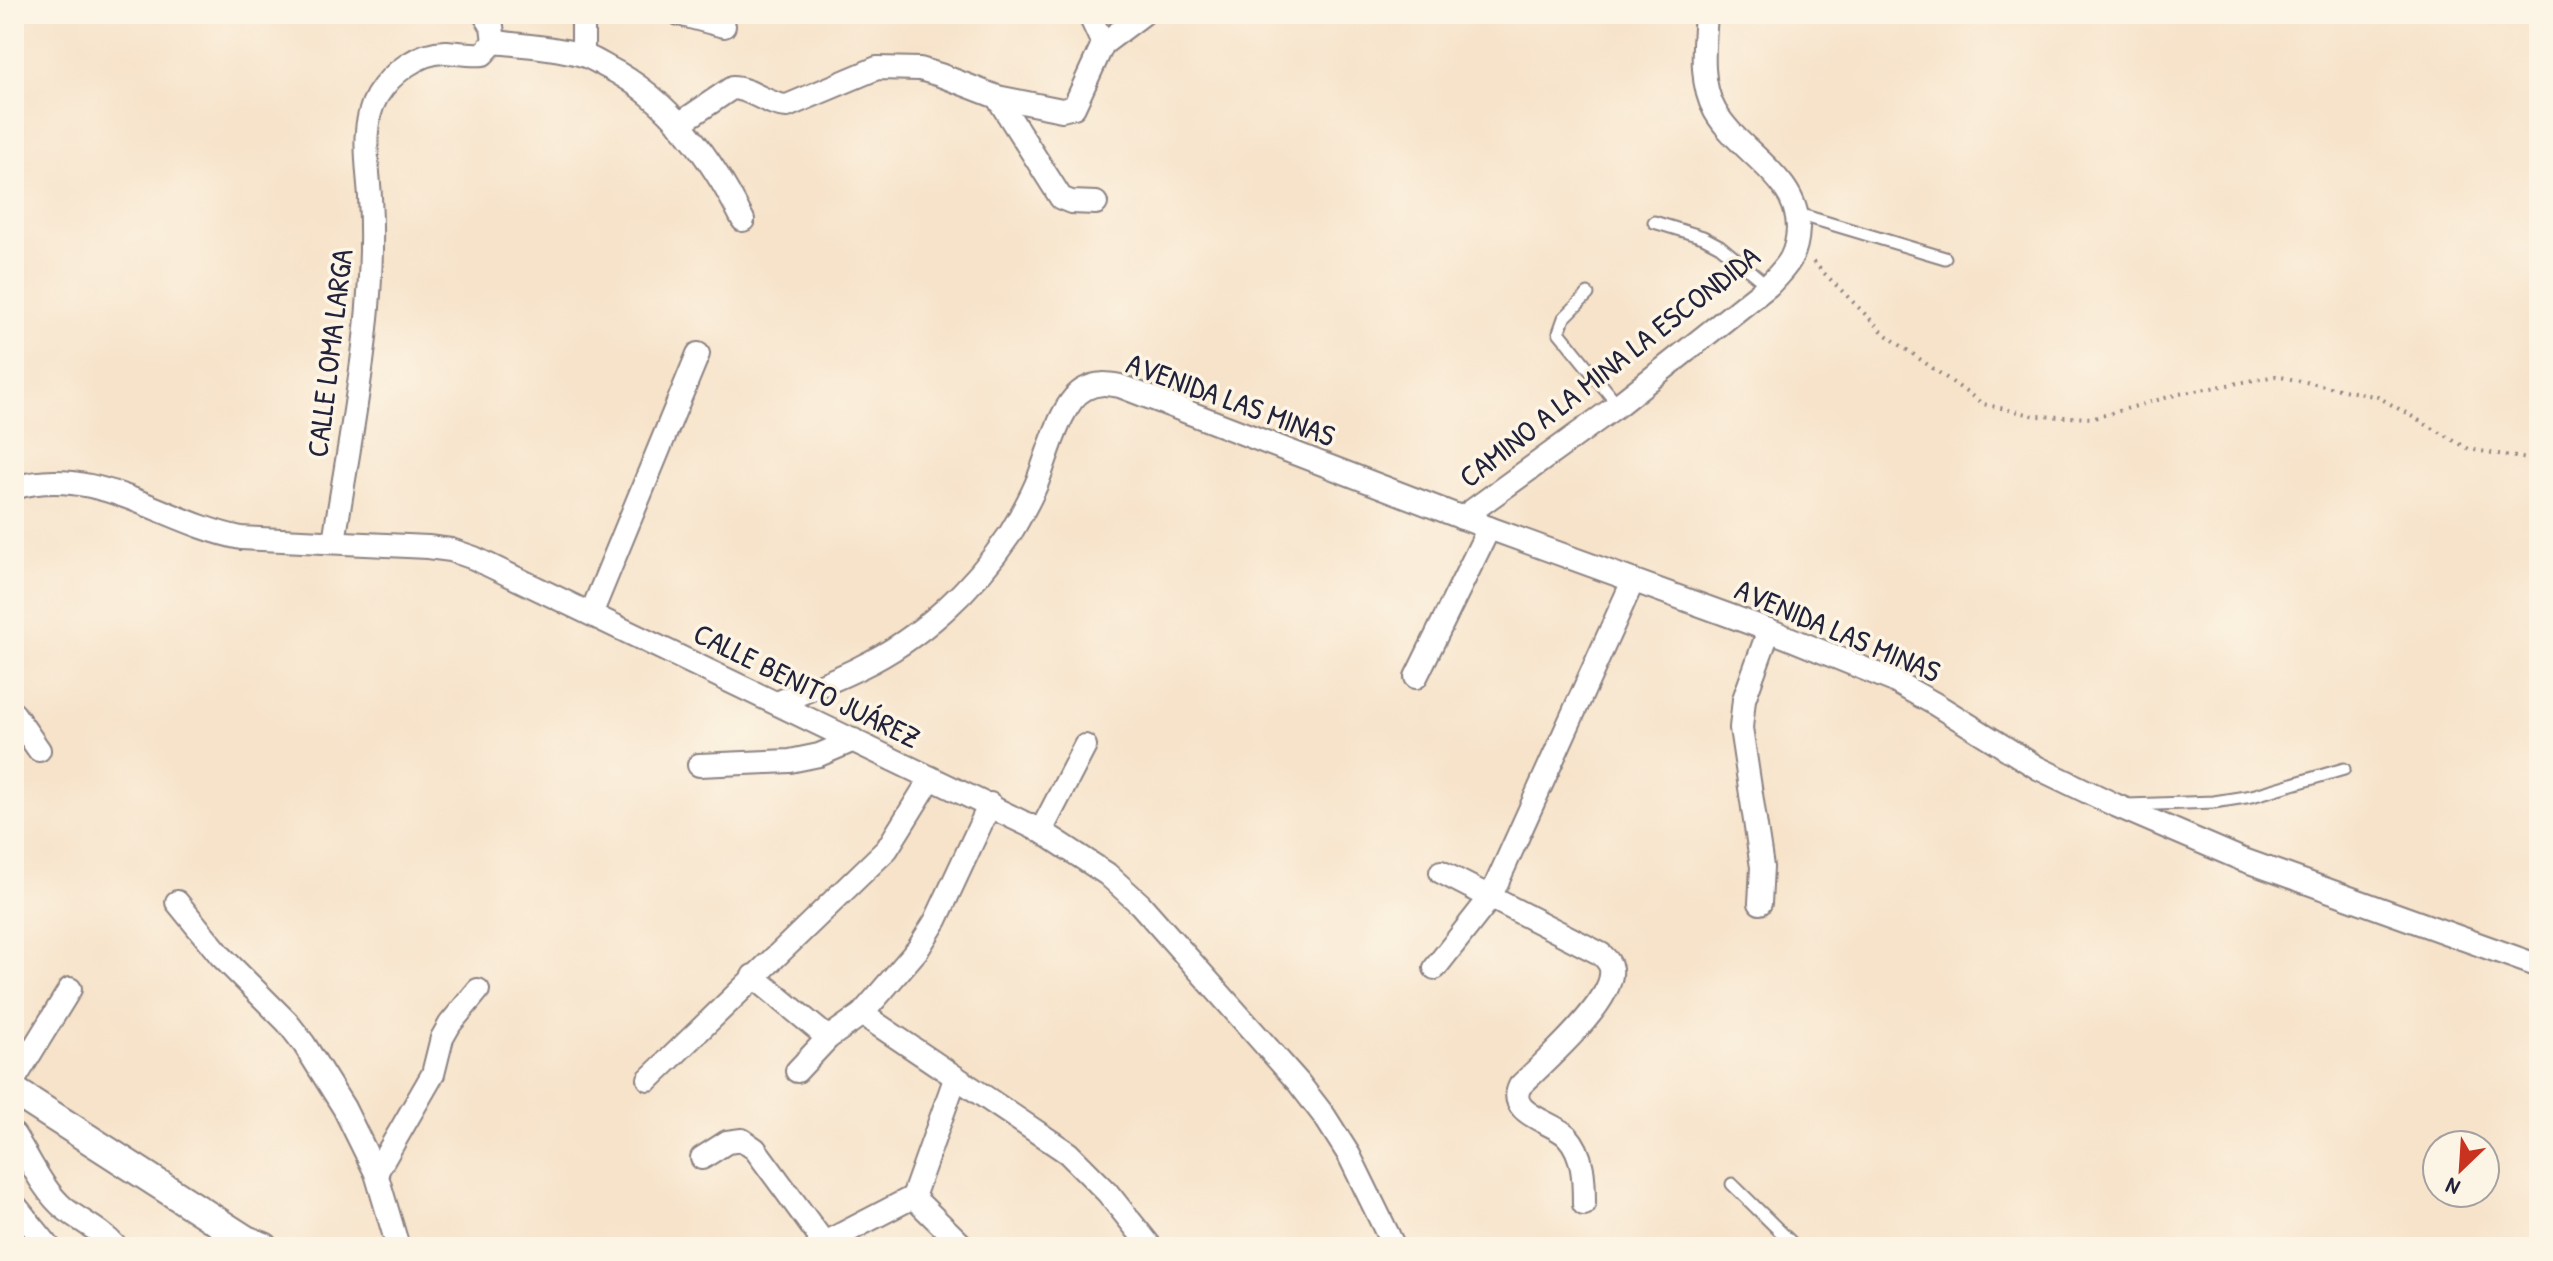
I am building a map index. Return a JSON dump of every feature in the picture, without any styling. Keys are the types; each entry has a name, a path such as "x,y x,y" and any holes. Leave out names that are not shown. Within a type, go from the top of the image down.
{"street":[{"path":"484,14 492,26 494,42 583,55 650,94 679,124 724,182 743,220"},
{"path":"583,14 583,55"},
{"path":"679,14 724,26"},
{"path":"1089,14 1103,44"},
{"path":"679,124 732,88 742,88 778,106 787,106 877,68 920,69 997,97 1068,110 1078,101 1103,44 1143,14"},
{"path":"1706,14 1705,81 1714,109 1731,134 1785,185 1798,214"},
{"name":"CALLE LOMA LARGA","path":"334,542 371,286 373,245 368,121 376,97 395,74 419,58 445,52 468,56 483,54 494,42"},
{"path":"997,97 1061,198 1071,202 1096,203"},
{"name":"CAMINO A LA MINA LA ESCONDIDA","path":"1462,518 1618,405 1768,286 1785,268 1797,247 1798,214"},
{"path":"591,614 698,354"},
{"name":"AVENIDA LAS MINAS","path":"777,703 862,667 902,644 948,607 980,574 1010,533 1035,487 1068,404 1082,390 1099,383 1120,386 1462,518 1769,630 1892,680 2038,768 2115,805 2241,859 2539,965"},
{"name":"CALLE BENITO JUÁREZ","path":"14,488 60,481 99,486 215,532 241,538 451,550 474,558 1041,831 1107,874 1140,904 1298,1082 1349,1155 1394,1247"},
{"path":"1416,677 1489,528"},
{"path":"1435,968 1490,898 1633,581"},
{"path":"1760,903 1762,867 1741,728 1744,699 1769,630"},
{"path":"14,714 39,750"},
{"path":"699,765 790,761 819,755 854,740"},
{"path":"1041,831 1085,746"},
{"path":"649,1079 887,849 931,778"},
{"path":"797,1071 828,1038 862,1014 911,958 930,930 990,804"},
{"path":"1441,872 1601,954 1612,969 1599,1003 1586,1020 1520,1086 1516,1094 1518,1103 1524,1109 1566,1136 1578,1155 1584,1180 1584,1204"},
{"path":"177,902 221,956 287,1022 304,1044 344,1108 376,1173 398,1247"},
{"path":"753,976 828,1038"},
{"path":"14,1080 70,989"},
{"path":"376,1173 433,1074 442,1038 478,990"},
{"path":"862,1014 1068,1153 1107,1192 1151,1247"},
{"path":"702,1158 727,1142 742,1140 755,1149 820,1245 913,1197 955,1079"},
{"path":"14,1091 251,1245"},
{"path":"14,1135 53,1197 65,1209 105,1235 116,1247"},
{"path":"913,1197 964,1247"},
{"path":"14,1204 49,1247"}],"lane":[{"path":"1798,214 1945,258"},
{"path":"1654,222 1703,237 1720,246 1768,286"},
{"path":"1588,294 1564,318 1559,332 1618,405"},
{"path":"2115,805 2214,802 2252,796 2344,769"},
{"path":"1732,1184 1796,1247"}],"path":[{"path":"1797,247 1886,335 1983,404 2036,416 2094,418 2179,394 2276,376 2378,397 2469,449 2539,461"}]}
